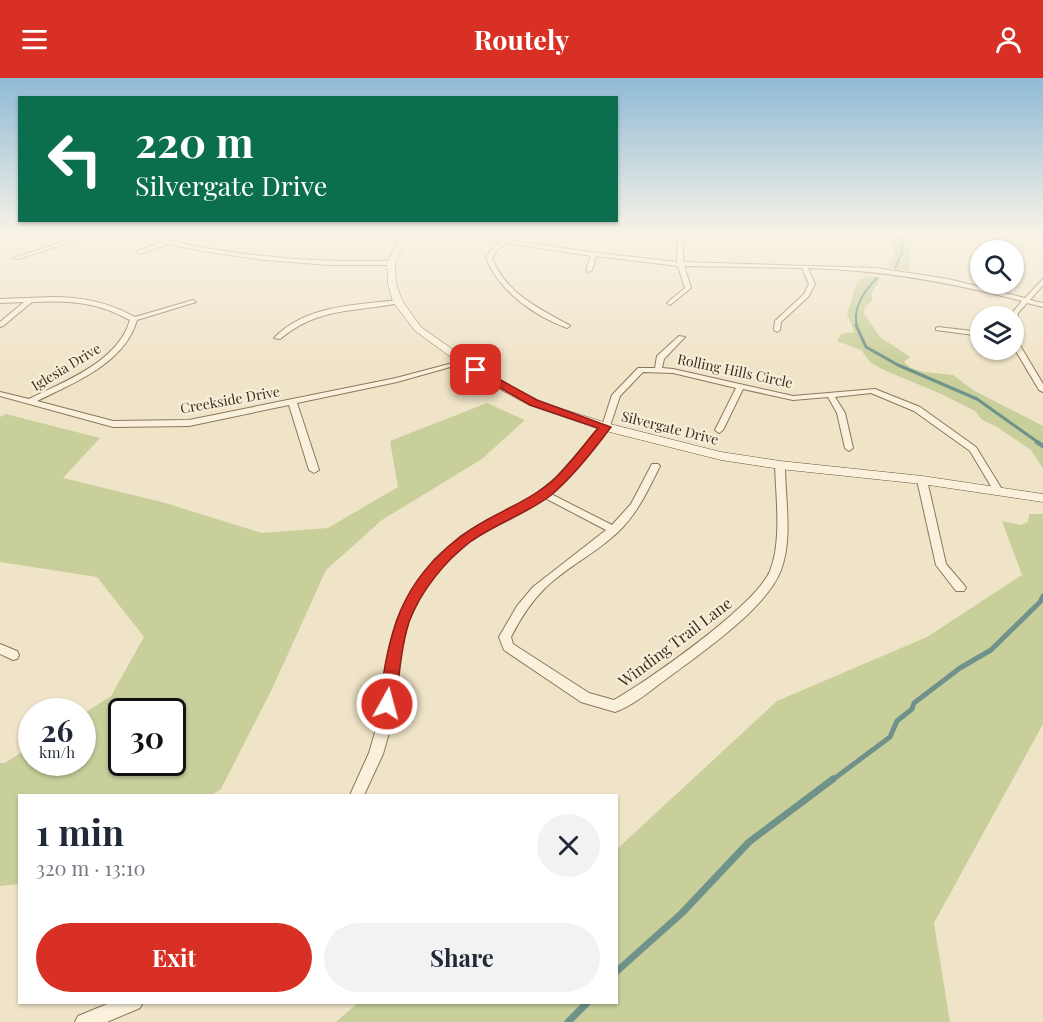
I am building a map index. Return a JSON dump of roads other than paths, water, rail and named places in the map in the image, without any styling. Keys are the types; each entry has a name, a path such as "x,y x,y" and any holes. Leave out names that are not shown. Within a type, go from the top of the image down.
{"street":[{"name":"Silvergate Drive","path":"392,279 398,302 418,329 488,379 534,403 606,427 721,456 780,465 922,480 1043,498"},
{"path":"499,279 529,306 567,326"},
{"path":"670,303 688,288 685,279"},
{"path":"777,330 778,321 807,296 813,284 810,279"},
{"path":"927,279 1043,305"},
{"path":"1021,306 1043,281"},
{"path":"0,301 64,298 91,300 116,308 134,319 193,302"},
{"path":"2,325 30,300"},
{"path":"278,338 288,327 301,319 322,312 398,302"},
{"name":"Iglesia Drive","path":"30,402 92,368 120,348 133,331 134,319"},
{"path":"938,329 970,333"},
{"path":"658,370 660,358 681,337"},
{"path":"1024,359 1043,390"},
{"name":"Creekside Drive","path":"0,394 113,424 189,423 397,380 464,362"},
{"name":"Rolling Hills Circle","path":"606,427 616,395 641,370 673,370 793,398 872,392 917,410 972,449 998,491"},
{"path":"719,430 741,386"},
{"path":"831,396 841,413 849,448"},
{"path":"293,403 314,470"},
{"path":"357,794 376,754 385,722 395,648 402,620 418,591 438,563 465,539 544,494 606,427"},
{"name":"Winding Trail Lane","path":"655,466 639,501 614,530 540,586 513,621 505,637 508,647 586,698 615,706 634,695 750,606 775,573 781,539 780,465"},
{"path":"922,480 941,565 960,588"},
{"path":"544,494 614,530"},
{"path":"0,649 13,655"},
{"path":"84,1022 129,1004"}],"waterway":[{"path":"857,327 856,313 860,300 876,279"},
{"path":"856,325 866,347 898,365 977,399 1039,443"},
{"path":"1037,442 1043,446"},
{"path":"831,781 890,737 897,721 912,709 914,703 960,668 991,650 1040,602 1043,596"},
{"path":"618,970 682,913 749,842 833,779"},
{"path":"568,1022 586,1004"}]}
